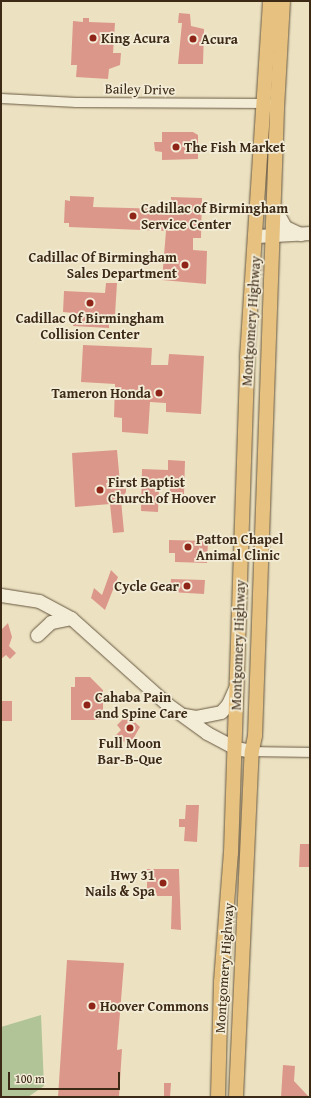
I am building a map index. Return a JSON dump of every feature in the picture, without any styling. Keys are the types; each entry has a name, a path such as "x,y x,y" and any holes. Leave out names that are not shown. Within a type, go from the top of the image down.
{"main road":[{"name":"Montgomery Highway","path":"218,1097 235,748 247,358 257,236 263,105 270,1"},
{"name":"Montgomery Highway","path":"236,1097 252,751 255,736 277,100 283,1"},
{"path":"274,207 285,227 306,234"},
{"path":"257,236 273,237 306,234"},
{"path":"1,595 39,601 71,618 182,715 235,748 252,751"},
{"path":"36,635 51,622 71,618"},
{"path":"182,715 196,717 221,712 228,704 237,684"}],"street":[{"name":"Bailey Drive","path":"1,98 263,105 277,100"},
{"path":"252,751 310,752"}],"green space":[{"path":"41,1015 44,1086 28,1097 1,1097 1,1027"}],"building":[{"name":"Acura","path":"179,13 190,14 191,26 204,29 203,64 178,64 182,23 178,23"},
{"name":"King Acura","path":"83,18 89,18 89,22 115,23 113,53 121,53 120,65 109,69 108,79 76,77 77,65 71,65 73,21 83,22"},
{"name":"The Fish Market","path":"162,132 193,132 198,135 198,159 162,160 162,152 155,151 154,142 162,142"},
{"name":"Cadillac of Birmingham Service Center","path":"70,196 94,197 93,207 165,209 166,202 171,203 171,197 202,198 201,238 193,238 193,250 207,251 206,284 162,280 166,231 69,227 69,223 64,223 65,200 70,201"},
{"name":"Cadillac Of Birmingham Collision Center","path":"106,283 117,283 115,315 109,315 109,328 73,326 73,313 63,312 64,291 105,293"},
{"name":"Tameron Honda","path":"83,345 152,348 151,365 168,365 169,354 204,356 201,414 166,412 166,403 150,402 148,434 122,432 122,418 114,417 115,384 81,382"},
{"name":"First Baptist Church of Hoover","path":"117,450 120,483 126,482 126,492 121,500 124,532 113,533 110,504 75,507 72,453"},
{"path":"168,460 185,461 184,494 170,494 170,488 159,488 158,512 141,511 142,469 168,470"},
{"name":"Patton Chapel Animal Clinic","path":"169,540 208,541 207,563 175,562 175,553 169,553"},
{"path":"111,570 118,577 105,610 91,598 94,588 102,595"},
{"name":"Cycle Gear","path":"171,579 205,580 204,594 170,592"},
{"path":"8,623 12,637 9,646 16,653 10,659 6,655 1,659 1,630"},
{"name":"Cahaba Pain and Spine Care","path":"75,677 90,677 103,690 103,720 71,720 71,687 75,687"},
{"path":"1,701 12,701 12,721 1,721"},
{"name":"Full Moon Bar-B-Que","path":"127,715 140,727 133,739 122,742 115,736 121,730 117,725"},
{"path":"186,805 199,805 197,842 184,841 185,827 179,827 179,819 185,819"},
{"path":"300,844 310,844 310,867 299,867"},
{"name":"Hwy 31 Nails & Spa","path":"147,869 179,869 181,930 171,929 172,896 147,896"},
{"name":"Hoover Commons","path":"67,960 124,963 117,1050 122,1049 119,1097 58,1097"},
{"path":"283,1065 295,1066 294,1081 309,1097 281,1097"},
{"path":"164,1083 171,1083 170,1097 164,1097"}],"place":[{"name":"King Acura","path":"93,38"},
{"name":"Acura","path":"193,39"},
{"name":"The Fish Market","path":"176,147"},
{"name":"Cadillac of Birmingham Service Center","path":"133,216"},
{"name":"Cadillac Of Birmingham Sales Department","path":"185,265"},
{"name":"Cadillac Of Birmingham Collision Center","path":"90,303"},
{"name":"Tameron Honda","path":"159,393"},
{"name":"First Baptist Church of Hoover","path":"100,490"},
{"name":"Patton Chapel Animal Clinic","path":"188,547"},
{"name":"Cycle Gear","path":"187,586"},
{"name":"Cahaba Pain and Spine Care","path":"87,705"},
{"name":"Full Moon Bar-B-Que","path":"130,728"},
{"name":"Hwy 31 Nails & Spa","path":"163,883"},
{"name":"Hoover Commons","path":"92,1006"}]}
